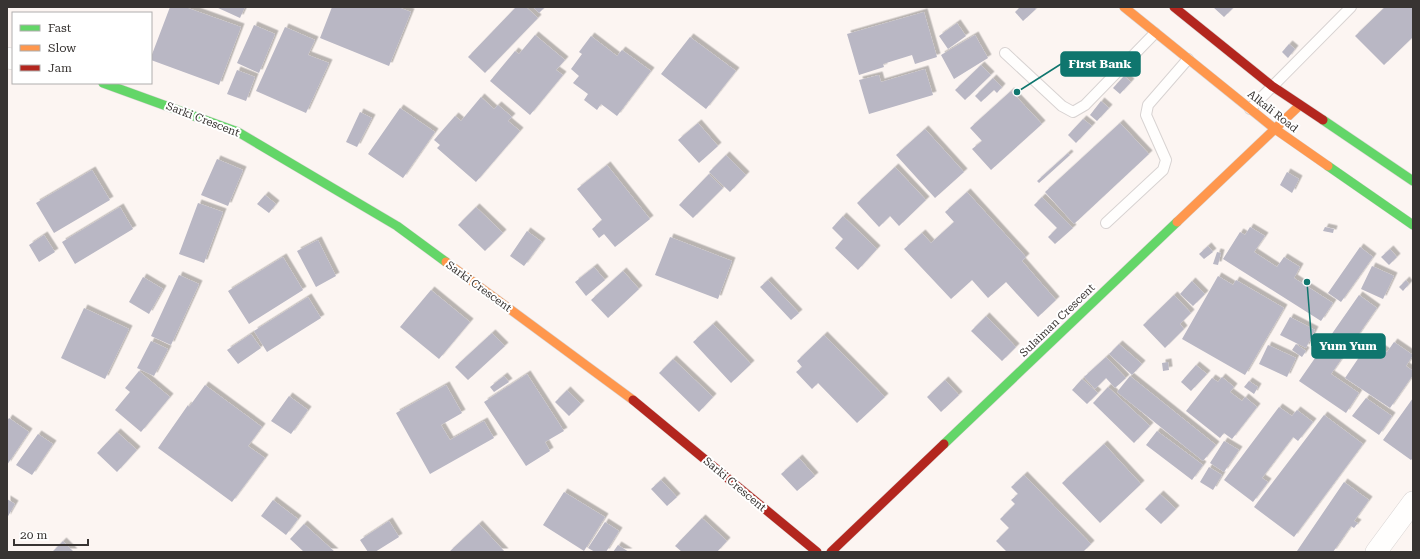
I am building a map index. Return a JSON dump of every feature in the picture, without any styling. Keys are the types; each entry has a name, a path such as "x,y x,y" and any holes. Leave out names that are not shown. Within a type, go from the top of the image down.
{"street":[{"name":"Alkali Road","path":"1124,7 1275,129 1413,225"},
{"name":"Alkali Road","path":"1174,7 1272,86 1413,181"},
{"name":"Sarki Crescent","path":"106,84 238,132 397,226 624,393 817,552"},
{"name":"Sulaiman Crescent","path":"831,552 1300,105"},
{"path":"1376,552 1413,502"}],"lane":[{"path":"1250,109 1351,7"},
{"path":"1006,54 1062,106 1073,112 1085,105 1156,32"},
{"path":"1106,223 1163,170 1166,160 1146,115 1148,105 1188,59"}],"building":[{"path":"170,7 185,7 241,27 219,85 152,60 152,54"},
{"path":"216,7 245,7 240,18"},
{"path":"332,7 398,7 411,12 389,66 320,38"},
{"path":"516,7 526,7 538,18 485,73 468,57"},
{"path":"533,7 545,7 539,13"},
{"path":"1020,7 1034,7 1036,9 1023,21 1015,12"},
{"path":"1213,7 1234,7 1224,17"},
{"path":"1385,7 1413,7 1413,37 1384,65 1355,36"},
{"path":"924,12 937,57 915,64 912,55 883,64 884,67 859,75 847,34"},
{"path":"957,23 966,36 948,49 939,36"},
{"path":"254,25 275,34 259,73 237,63"},
{"path":"285,27 315,40 308,55 329,63 306,113 256,91"},
{"path":"535,35 565,60 556,70 563,75 530,115 490,81 515,51 519,54"},
{"path":"975,35 988,58 954,79 941,55"},
{"path":"591,36 617,56 622,50 651,71 617,116 601,104 597,110 584,100 588,94 573,83 579,76 571,69 582,54 579,52"},
{"path":"690,37 736,71 706,109 661,74"},
{"path":"1289,44 1295,49 1288,58 1282,52"},
{"path":"981,65 991,75 965,100 955,90"},
{"path":"925,69 933,95 869,114 859,80 879,75 881,82"},
{"path":"237,70 255,77 246,101 227,94"},
{"path":"1124,76 1131,82 1120,94 1113,88"},
{"path":"993,78 1002,87 997,93 994,90 981,102 975,96"},
{"path":"1011,91 1042,124 991,170 972,149 982,141 970,128"},
{"path":"481,97 494,109 498,105 512,117 508,121 520,131 476,182 437,148 440,145 434,140 455,116 461,121"},
{"path":"1101,101 1109,108 1097,121 1090,115"},
{"path":"400,108 435,132 403,178 368,154"},
{"path":"360,112 372,118 357,147 346,142"},
{"path":"1083,119 1092,126 1076,143 1068,135"},
{"path":"698,123 718,146 699,163 678,140"},
{"path":"1120,123 1149,154 1074,224 1045,192"},
{"path":"925,129 964,172 935,198 896,155"},
{"path":"1068,153 1070,155 1039,183 1037,181"},
{"path":"726,155 746,175 730,192 709,172"},
{"path":"217,159 243,170 228,206 201,195"},
{"path":"607,165 650,219 615,247 604,234 599,238 592,229 602,220 577,189"},
{"path":"895,167 926,200 899,226 890,216 879,227 857,203"},
{"path":"92,170 110,200 54,233 36,203"},
{"path":"1287,172 1299,179 1292,193 1280,185"},
{"path":"709,174 723,188 693,218 679,205"},
{"path":"967,192 1026,257 1022,261 1056,300 1038,317 1006,282 988,298 972,280 951,299 904,249 922,233 931,243 954,222 945,212"},
{"path":"265,195 276,204 269,213 257,204"},
{"path":"1042,197 1073,228 1055,244 1048,237 1057,228 1034,205"},
{"path":"198,203 223,212 204,263 179,254"},
{"path":"120,207 133,229 75,264 62,242"},
{"path":"476,207 503,233 485,251 458,225"},
{"path":"843,216 877,249 858,270 835,248 843,239 832,228"},
{"path":"1250,227 1265,236 1254,252 1277,267 1284,257 1300,267 1294,278 1333,303 1321,321 1223,259 1240,232 1245,235"},
{"path":"1325,227 1334,229 1333,233 1323,231"},
{"path":"527,231 542,242 524,266 510,256"},
{"path":"44,235 55,252 39,262 29,245"},
{"path":"670,237 732,261 718,299 655,275"},
{"path":"318,240 336,276 316,287 297,251"},
{"path":"1208,246 1213,252 1204,259 1199,254"},
{"path":"1360,247 1373,257 1341,302 1328,293"},
{"path":"1390,249 1397,257 1389,265 1381,257"},
{"path":"1217,252 1221,253 1218,265 1213,264"},
{"path":"283,257 303,290 249,324 228,291"},
{"path":"1372,266 1394,276 1383,299 1361,289"},
{"path":"594,267 605,280 586,296 575,282"},
{"path":"623,271 639,289 608,318 591,300"},
{"path":"179,275 199,284 171,345 151,336"},
{"path":"1218,276 1233,285 1236,280 1284,308 1245,375 1182,339"},
{"path":"143,277 163,289 149,314 129,302"},
{"path":"768,280 799,313 791,320 760,287"},
{"path":"1406,280 1409,284 1403,291 1399,287"},
{"path":"1192,281 1205,294 1193,306 1180,294"},
{"path":"431,290 470,322 439,359 400,327"},
{"path":"1174,295 1191,313 1180,324 1184,329 1165,348 1143,325"},
{"path":"1359,295 1377,308 1331,374 1359,393 1346,413 1299,381"},
{"path":"308,297 321,318 267,352 254,331"},
{"path":"84,308 129,329 105,379 61,358"},
{"path":"986,316 1016,347 1002,361 971,331"},
{"path":"1290,317 1315,330 1306,348 1280,335"},
{"path":"713,324 751,364 731,383 693,342"},
{"path":"492,333 505,346 468,380 455,367"},
{"path":"251,334 261,348 238,364 227,350"},
{"path":"824,335 885,397 857,423 818,383 812,389 796,372 802,367 797,361"},
{"path":"151,341 168,349 154,376 137,368"},
{"path":"1370,341 1387,352 1394,342 1413,355 1406,366 1413,371 1413,375 1390,408 1345,378"},
{"path":"1119,344 1142,364 1132,375 1109,354"},
{"path":"1296,344 1306,351 1302,357 1292,350"},
{"path":"1268,345 1296,358 1287,377 1259,364"},
{"path":"1106,357 1126,378 1115,388 1106,378 1095,389 1084,377"},
{"path":"673,359 713,397 699,412 659,373"},
{"path":"1168,362 1169,370 1163,371 1162,363"},
{"path":"1196,365 1207,374 1191,391 1181,382"},
{"path":"139,371 170,397 141,432 115,410 130,392 125,388"},
{"path":"527,374 564,431 545,442 550,451 526,466 484,402"},
{"path":"504,376 509,382 494,392 490,387"},
{"path":"1130,376 1216,445 1203,461 1117,392"},
{"path":"1222,377 1234,387 1230,392 1242,401 1245,397 1257,407 1232,439 1224,433 1220,438 1186,411 1212,378 1218,382"},
{"path":"1082,379 1098,393 1087,404 1072,390"},
{"path":"945,380 959,395 941,412 927,397"},
{"path":"1249,381 1258,387 1254,394 1244,387"},
{"path":"205,385 262,427 248,446 265,458 232,502 158,448 188,405 189,407"},
{"path":"446,385 462,413 441,425 450,440 484,421 494,438 430,474 396,413"},
{"path":"1108,387 1150,426 1134,443 1093,403"},
{"path":"567,390 581,404 569,416 555,402"},
{"path":"289,396 308,410 291,434 271,421"},
{"path":"1366,398 1392,416 1379,435 1352,416"},
{"path":"1413,398 1413,458 1411,460 1383,440"},
{"path":"1279,407 1292,416 1297,410 1313,422 1298,441 1293,437 1262,478 1268,482 1253,502 1224,480"},
{"path":"1324,415 1363,444 1294,537 1254,507"},
{"path":"9,418 29,432 7,465 7,421"},
{"path":"1157,431 1203,465 1192,480 1146,445"},
{"path":"117,432 137,450 117,472 97,453"},
{"path":"38,434 53,444 32,475 16,465"},
{"path":"1224,441 1239,450 1224,472 1210,463"},
{"path":"1104,444 1141,484 1100,523 1062,483"},
{"path":"799,458 815,476 797,491 781,474"},
{"path":"1209,467 1222,475 1213,490 1200,482"},
{"path":"1024,475 1091,544 1083,552 1007,552 996,541 1009,528 1000,519 1015,504 1011,500 1018,494 1011,487"},
{"path":"661,480 677,497 667,506 651,489"},
{"path":"1344,482 1369,500 1354,521 1358,523 1354,528 1351,526 1333,552 1298,552 1297,551"},
{"path":"564,492 605,517 584,551 543,525"},
{"path":"1160,494 1176,509 1161,524 1145,509"},
{"path":"7,499 15,504 7,518"},
{"path":"273,500 298,519 286,535 261,516"},
{"path":"702,518 727,541 717,552 682,552 675,546"},
{"path":"389,521 399,537 375,552 368,552 360,540"},
{"path":"605,522 619,531 606,552 595,552 588,548"},
{"path":"304,524 335,552 304,552 290,539"},
{"path":"479,524 505,552 449,552"},
{"path":"63,541 74,552 52,552"},
{"path":"618,545 629,552 613,552"}],"traffic: fast":[{"path":"106,84 238,132 397,226 446,262"},
{"path":"1323,120 1413,181"},
{"path":"1328,166 1413,225"},
{"path":"944,444 1177,222"}],"traffic: slow":[{"path":"1124,7 1275,129 1328,166"},
{"path":"1177,222 1300,105"},
{"path":"446,262 633,400"}],"traffic: jam":[{"path":"1174,7 1272,86 1323,120"},
{"path":"633,400 817,552"},
{"path":"831,552 944,444"}],"place":[{"name":"First Bank","path":"1017,92"},
{"name":"Yum Yum","path":"1307,282"}]}
